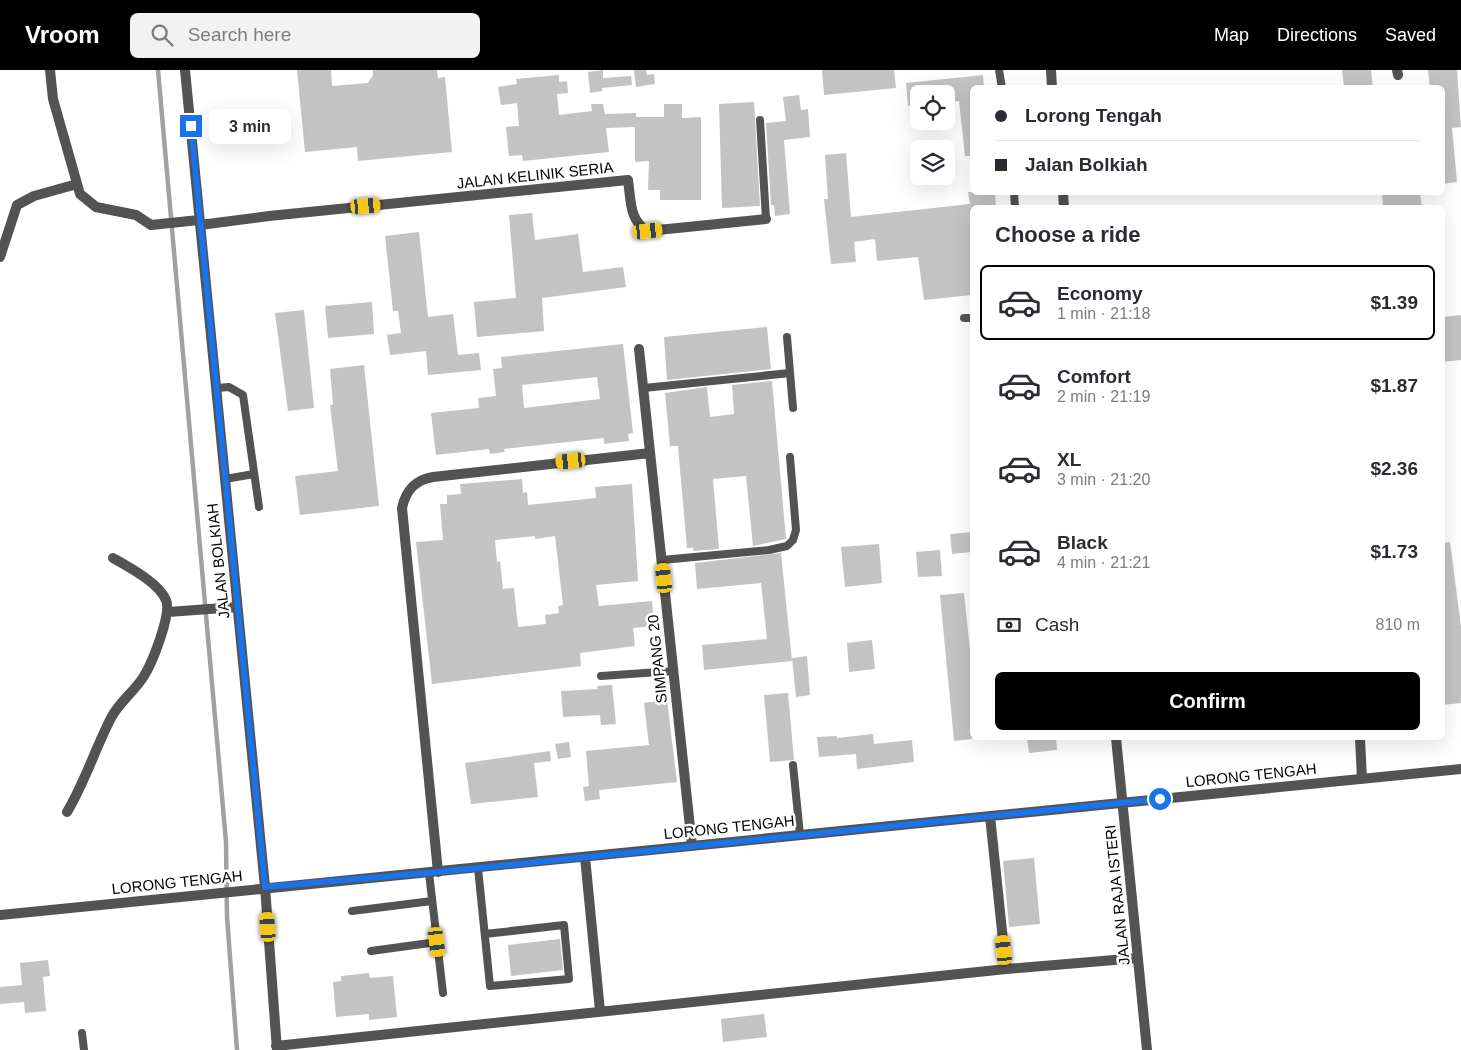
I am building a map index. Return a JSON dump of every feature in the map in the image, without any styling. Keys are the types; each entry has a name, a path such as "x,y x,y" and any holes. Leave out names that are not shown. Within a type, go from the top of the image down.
{"street":[{"path":"50,70 53,99 80,194 96,207 136,215 151,225 200,222"},
{"name":"JALAN BOLKIAH","path":"185,70 265,887 276,1048"},
{"path":"1051,70 1052,85"},
{"name":"JALAN KELINIK SERIA","path":"200,222 628,180 634,218 640,226 648,231 766,219"},
{"path":"0,257 17,205 34,196 77,184"},
{"name":"SIMPANG 20","path":"639,349 692,846"},
{"path":"433,872 402,508 404,498 415,483 433,477 650,452"},
{"path":"67,812 81,789 112,716 144,676 168,612 166,600 157,590 139,573 113,558"},
{"path":"168,612 237,607"},
{"name":"JALAN RAJA ISTERI","path":"1116,740 1147,1050"},
{"path":"1360,740 1362,779"},
{"name":"LORONG TENGAH","path":"0,915 265,887 478,868 1461,769"},
{"path":"990,816 1006,969"},
{"path":"585,857 600,1011"},
{"path":"276,1048 600,1011 1006,969 1138,958"}],"lane":[{"path":"999,70 1002,85"},
{"name":"JALAN KELINIK SERIA","path":"760,120 766,219"},
{"path":"787,337 793,408"},
{"path":"644,388 790,373"},
{"path":"217,388 229,387 242,395 259,507"},
{"path":"662,560 769,550 787,546 793,540 796,530 790,457"},
{"path":"225,479 254,474"},
{"path":"601,676 674,671"},
{"path":"793,765 800,835"},
{"path":"478,868 490,986 569,979 564,926 485,934"},
{"path":"433,872 432,901 443,993"},
{"path":"352,910 432,901"},
{"path":"371,951 437,942"},
{"path":"82,1033 84,1050"}],"building":[{"path":"297,70 331,70 332,86 368,83 373,75 373,70 437,70 438,78 445,77 452,152 358,161 357,147 305,152"},
{"path":"603,70 603,78 631,76 632,85 602,88 602,91 590,93 588,72"},
{"path":"634,70 646,70 647,75 654,74 655,84 636,87"},
{"path":"822,70 894,70 896,88 824,95"},
{"path":"1342,70 1371,70 1373,85 1344,85"},
{"path":"1428,70 1457,70 1461,127 1452,128 1457,182 1445,184 1445,85 1430,85"},
{"path":"559,75 559,82 567,81 568,93 557,94 559,115 592,111 591,104 603,104 605,114 636,113 636,117 664,117 664,104 682,104 682,118 701,117 701,200 660,200 660,190 648,190 649,161 635,162 635,127 606,128 609,152 523,161 522,155 509,156 506,127 519,126 517,103 501,105 498,87 517,84 516,79"},
{"path":"983,75 984,85 970,85 970,156 965,156 959,101 955,101 955,85 910,85 910,106 908,106 906,83"},
{"path":"799,95 801,110 808,109 810,137 784,140 790,214 775,216 774,205 771,205 766,123 786,121 783,97"},
{"path":"754,102 760,206 722,208 719,104"},
{"path":"846,153 851,217 970,204 968,192 970,192 970,195 995,195 996,205 970,205 970,295 924,300 918,257 877,261 875,239 854,242 856,262 831,264 824,199 828,199 825,155"},
{"path":"1382,195 1420,195 1422,205 1383,205"},
{"path":"532,213 535,240 578,234 583,272 623,267 626,287 542,298 544,331 477,337 474,302 516,298 509,215"},
{"path":"419,232 428,317 453,314 458,355 479,353 481,370 428,375 426,351 390,355 387,335 401,333 398,311 393,311 385,236"},
{"path":"372,302 374,334 328,338 325,306"},
{"path":"304,310 314,408 288,411 275,313"},
{"path":"1461,315 1461,360 1445,362 1445,317"},
{"path":"767,327 771,369 667,380 664,337"},
{"path":"623,344 633,433 628,434 629,441 604,444 604,438 504,449 505,452 490,454 489,449 436,455 431,413 479,408 478,398 496,396 493,369 502,368 501,357","holes":["597,377 600,399 524,408 522,385"]},
{"path":"364,365 379,506 300,515 295,476 338,471 330,405 333,405 330,369"},
{"path":"772,381 786,539 753,546 746,476 713,479 719,549 694,551 693,548 687,548 678,446 670,446 665,393 707,387 710,417 734,414 732,385"},
{"path":"522,479 523,493 527,492 528,505 596,498 595,487 632,484 638,581 596,585 599,606 652,601 654,626 633,628 635,646 580,653 581,666 432,684 416,542 443,540 440,504 447,504 447,495 461,494 460,484","holes":["535,536 535,539 555,536 563,605 558,606 559,613 545,615 546,624 518,627 514,588 503,589 500,561 497,562 495,540"]},
{"path":"970,532 970,552 952,554 950,534"},
{"path":"1450,542 1461,626 1461,703 1445,705 1445,543"},
{"path":"879,544 882,583 845,587 841,547"},
{"path":"940,550 942,576 918,577 916,552"},
{"path":"781,553 792,661 704,670 702,645 767,639 761,583 697,589 695,563"},
{"path":"964,593 970,650 970,739 954,741 940,595"},
{"path":"872,640 875,669 849,672 847,643"},
{"path":"807,656 810,695 796,697 792,658"},
{"path":"612,685 616,724 601,725 600,715 563,717 561,691 598,689 597,686"},
{"path":"788,693 794,760 770,762 764,695"},
{"path":"667,700 677,782 599,790 600,799 585,801 583,787 589,786 586,751 649,745 644,703"},
{"path":"873,734 874,744 912,740 914,762 857,769 856,754 819,757 817,737 837,736 837,738"},
{"path":"1027,740 1056,740 1057,750 1029,753"},
{"path":"569,742 571,757 558,759 555,744"},
{"path":"550,751 551,761 534,763 538,797 471,804 465,763"},
{"path":"1034,858 1040,924 1009,927 1003,861"},
{"path":"560,939 563,970 511,976 508,945"},
{"path":"48,960 50,976 43,977 46,1011 25,1013 24,1002 0,1004 0,987 22,985 20,963"},
{"path":"369,973 370,978 393,976 397,1017 369,1020 369,1014 336,1017 333,982 341,981 341,976"},
{"path":"764,1014 767,1037 723,1042 721,1019"}],"waterway":[{"path":"158,70 226,842 227,917 237,1050"}],"route":[{"path":"191,126 265,887 438,872 1160,799"}]}
